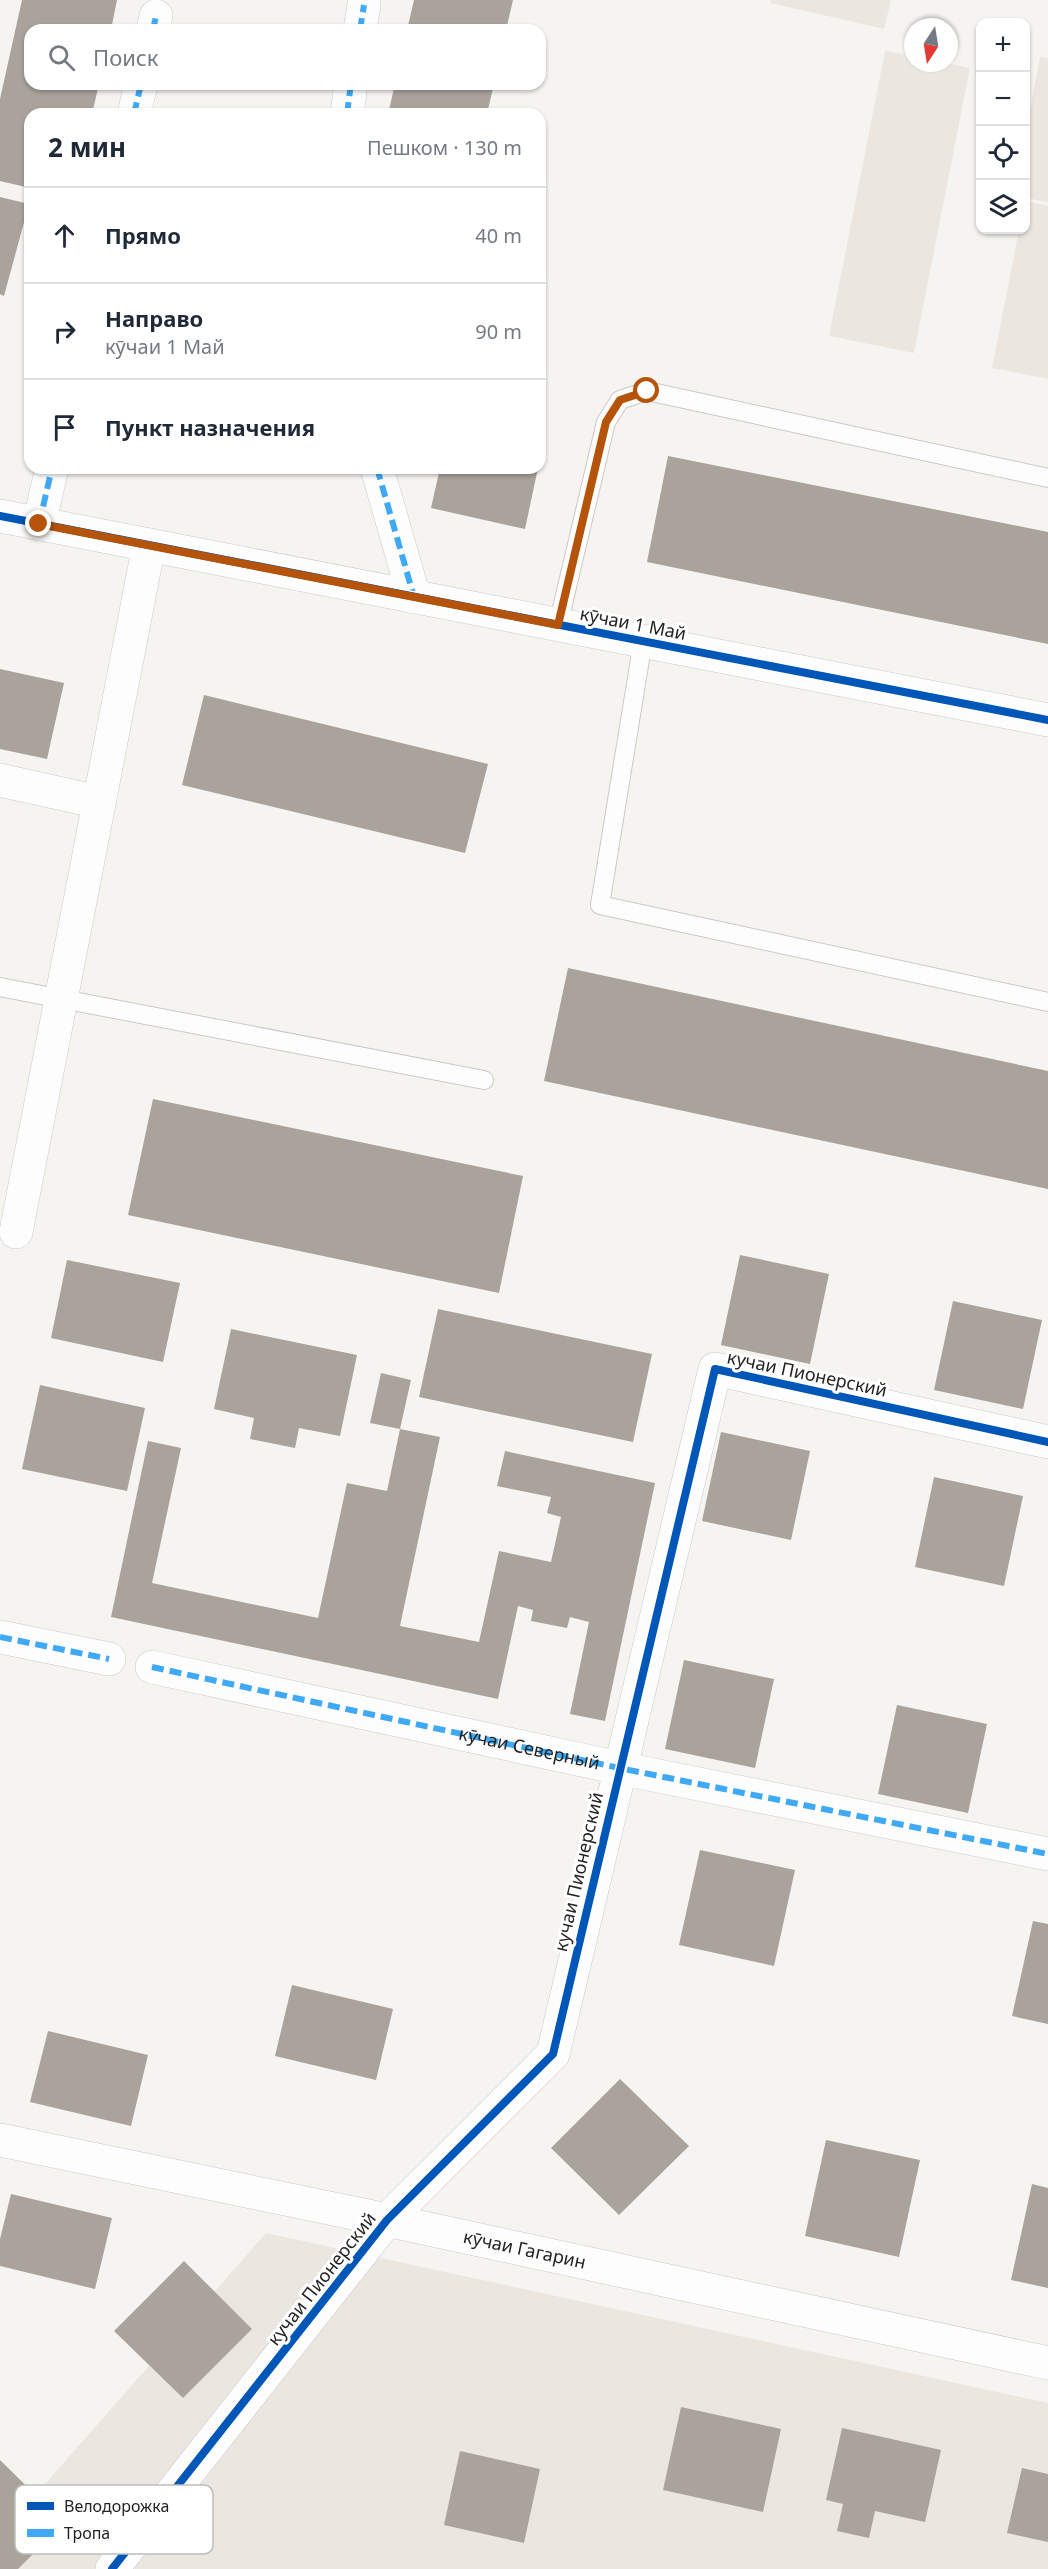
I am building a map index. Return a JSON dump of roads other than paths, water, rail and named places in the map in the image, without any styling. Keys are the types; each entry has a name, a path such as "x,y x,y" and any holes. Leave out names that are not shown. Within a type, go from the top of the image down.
{"street":[{"path":"135,108 140,90"},
{"path":"348,108 350,90"},
{"path":"39,524 51,474"},
{"path":"379,474 414,597"},
{"name":"кӯчаи 1 Май","path":"0,516 1048,720"},
{"path":"16,1232 149,545"},
{"path":"0,780 99,802"},
{"name":"кучаи Пионерский","path":"178,2485 387,2220 553,2054 714,1369 1048,1442"},
{"path":"0,1637 109,1659"},
{"name":"кӯчаи Северный","path":"152,1667 619,1768 1048,1854"},
{"name":"кӯчаи Гагарин","path":"0,2140 387,2220 1048,2363"},
{"name":"кучаи Пионерский","path":"112,2569 124,2554"}],"lane":[{"path":"558,625 606,422 620,400 647,391 1048,478"},
{"path":"643,641 600,905 1048,1002"},
{"path":"0,987 484,1080"}]}
